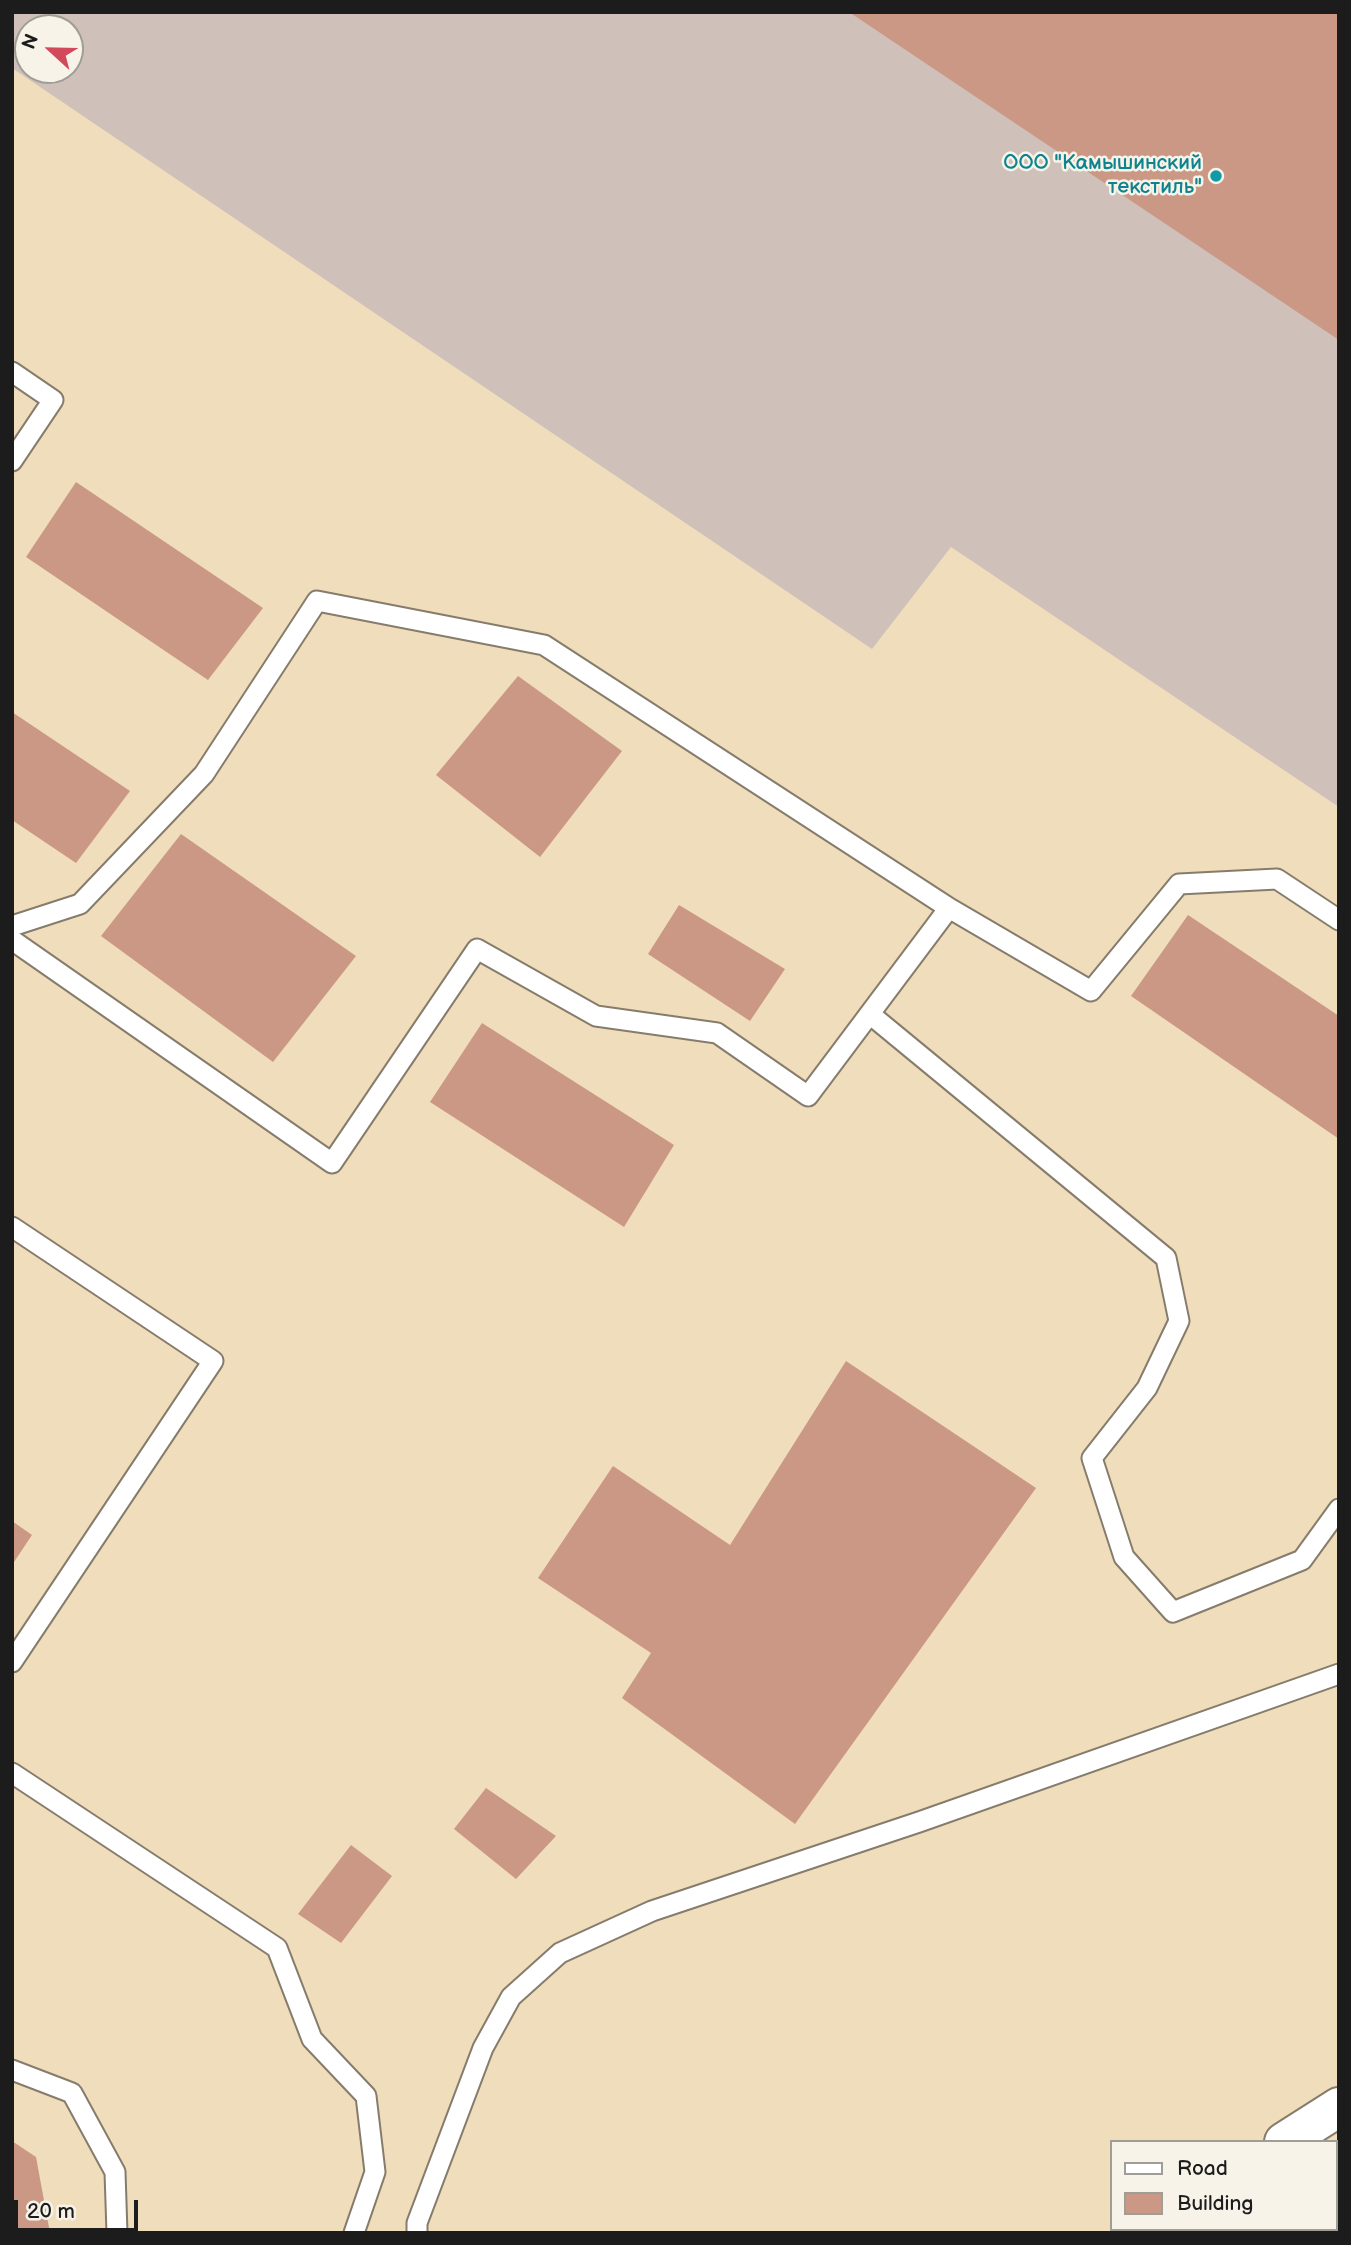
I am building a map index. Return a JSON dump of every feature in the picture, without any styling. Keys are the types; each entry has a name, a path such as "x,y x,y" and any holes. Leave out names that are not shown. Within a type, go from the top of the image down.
{"street":[{"path":"1287,2140 1339,2107"}],"lane":[{"path":"12,372 53,400 12,461"},
{"path":"12,926 80,904 204,774 317,601 544,645 949,908 1091,991 1179,884 1277,879 1339,920"},
{"path":"12,940 332,1163 477,949 596,1016 717,1033 808,1096 949,908"},
{"path":"871,1015 1166,1258 1179,1321 1147,1388 1092,1458 1124,1557 1174,1612 1302,1560 1339,1509"},
{"path":"12,1227 213,1361 12,1662"},
{"path":"417,2233 417,2223 483,2048 512,1997 560,1953 652,1911 919,1822 1339,1674"},
{"path":"12,1773 277,1948 312,2039 366,2096 375,2172 354,2233"},
{"path":"12,2070 72,2093 115,2172 117,2233"}],"shaded area":[{"path":"12,12 1339,12 1339,807 951,547 872,649 36,84 84,84 84,14 14,14 14,69"}],"building":[{"name":"ООО \"Камышинский текстиль\"","path":"849,12 1339,12 1339,340"},
{"path":"76,482 263,608 208,680 26,557"},
{"path":"518,676 622,751 540,857 436,775"},
{"path":"12,712 130,791 76,863 12,820"},
{"path":"181,834 356,956 273,1062 101,936"},
{"path":"679,905 785,969 750,1021 648,954"},
{"path":"1188,915 1339,1016 1339,1139 1131,996"},
{"path":"482,1023 674,1145 624,1227 430,1102"},
{"path":"846,1361 1036,1488 795,1824 622,1698 651,1653 538,1578 613,1466 730,1545"},
{"path":"12,1521 32,1535 12,1565"},
{"path":"486,1788 556,1836 516,1879 454,1829"},
{"path":"351,1845 392,1876 341,1943 298,1914"},
{"path":"12,2141 36,2157 50,2233 12,2233"},
{"path":"1339,2196 1339,2233 1309,2233 1337,2231"}],"place":[{"name":"ООО \"Камышинский текстиль\"","path":"1216,176"}]}
